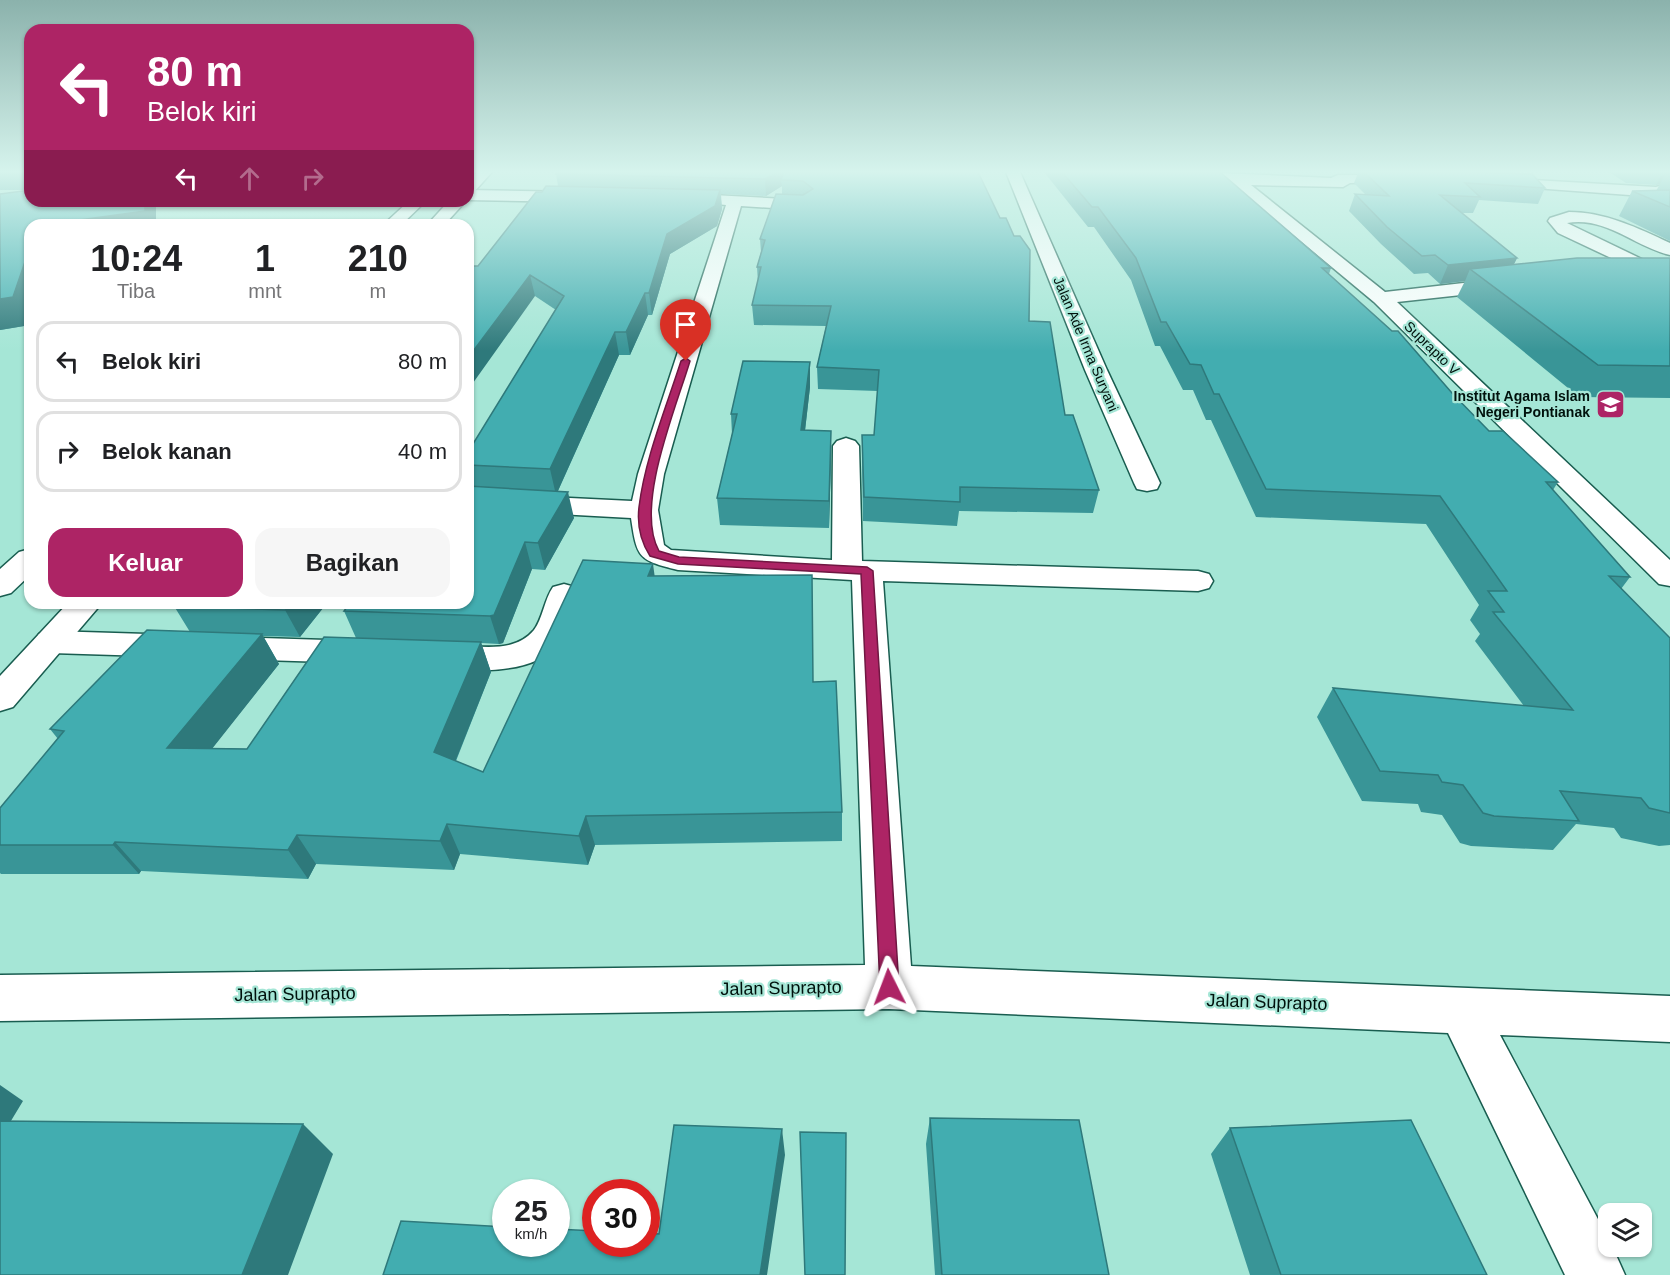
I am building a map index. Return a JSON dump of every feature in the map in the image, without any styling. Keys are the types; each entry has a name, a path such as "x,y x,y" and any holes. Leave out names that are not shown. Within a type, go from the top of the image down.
{"street":[{"path":"726,232 651,474 644,510 650,548 661,557 678,561 857,570 1198,581"},
{"name":"Jalan Ade Irma Suryani","path":"1038,232 1096,370 1147,483"},
{"name":"Suprapto V","path":"1295,232 1381,298 1670,578"},
{"path":"1569,232 1646,268"},
{"path":"1630,232 1670,250"},
{"path":"1604,273 1670,265"},
{"path":"1381,298 1528,282"},
{"path":"846,446 889,987"},
{"path":"474,501 644,510"},
{"path":"0,586 24,564"},
{"path":"51,642 499,657 529,650 539,644 548,634 564,594"},
{"path":"0,698 81,609"},
{"name":"Jalan Suprapto","path":"0,998 889,987 1670,1019"},
{"path":"1461,1010 1596,1275"}],"building":[{"path":"0,232 24,232 24,265 13,297 0,299"},
{"path":"505,232 671,232 667,234 649,293 645,293 626,332 615,332 550,469 474,465 474,442 564,296 530,275 474,350 474,266 478,266"},
{"path":"763,232 1012,232 1014,236 1020,236 1030,250 1029,321 1050,322 1065,415 1073,415 1099,490 960,487 960,502 864,497 862,435 874,435 879,370 817,367 831,306 752,305 761,267 757,267 765,240 760,239"},
{"path":"1116,232 1289,232 1331,268 1322,268 1392,331 1398,331 1489,431 1503,431 1558,482 1546,482 1630,577 1609,576 1670,638 1670,813 1649,808 1641,798 1560,791 1579,821 1494,816 1483,813 1463,785 1442,782 1438,775 1380,771 1333,688 1573,710 1493,612 1504,612 1488,591 1507,591 1440,496 1266,489 1219,394 1214,394 1201,365 1190,364 1166,322 1161,322 1136,258"},
{"path":"1392,232 1485,232 1517,258 1448,265 1435,255 1422,256"},
{"path":"1577,258 1670,258 1670,366 1598,365 1470,269"},
{"path":"743,361 810,362 801,430 831,431 829,501 717,498 737,414 731,414"},
{"path":"474,486 568,492 538,543 525,542 494,615 344,611 346,609 474,609"},
{"path":"583,560 653,564 648,576 812,575 813,682 836,681 842,812 586,816 579,836 447,824 440,841 297,835 288,850 115,842 113,845 0,845 0,808 64,731 50,729 147,630 262,634 167,748 247,749 324,637 481,642 434,752 483,772"},
{"path":"930,1118 1079,1120 1109,1275 942,1275"},
{"path":"1411,1120 1487,1275 1281,1275 1230,1128"},
{"path":"0,1121 303,1124 242,1275 0,1275"},
{"path":"674,1125 782,1129 760,1275 383,1275 401,1221 492,1226 492,1257 570,1257 570,1230 582,1230 582,1257 660,1257 660,1227"},
{"path":"800,1132 846,1133 845,1275 805,1275"}],"place":[{"name":"Institut Agama Islam Negeri Pontianak","path":"1611,404"}],"route":[{"path":"686,361 651,474 644,510 648,542 654,553 678,561 867,571 889,987"}]}
